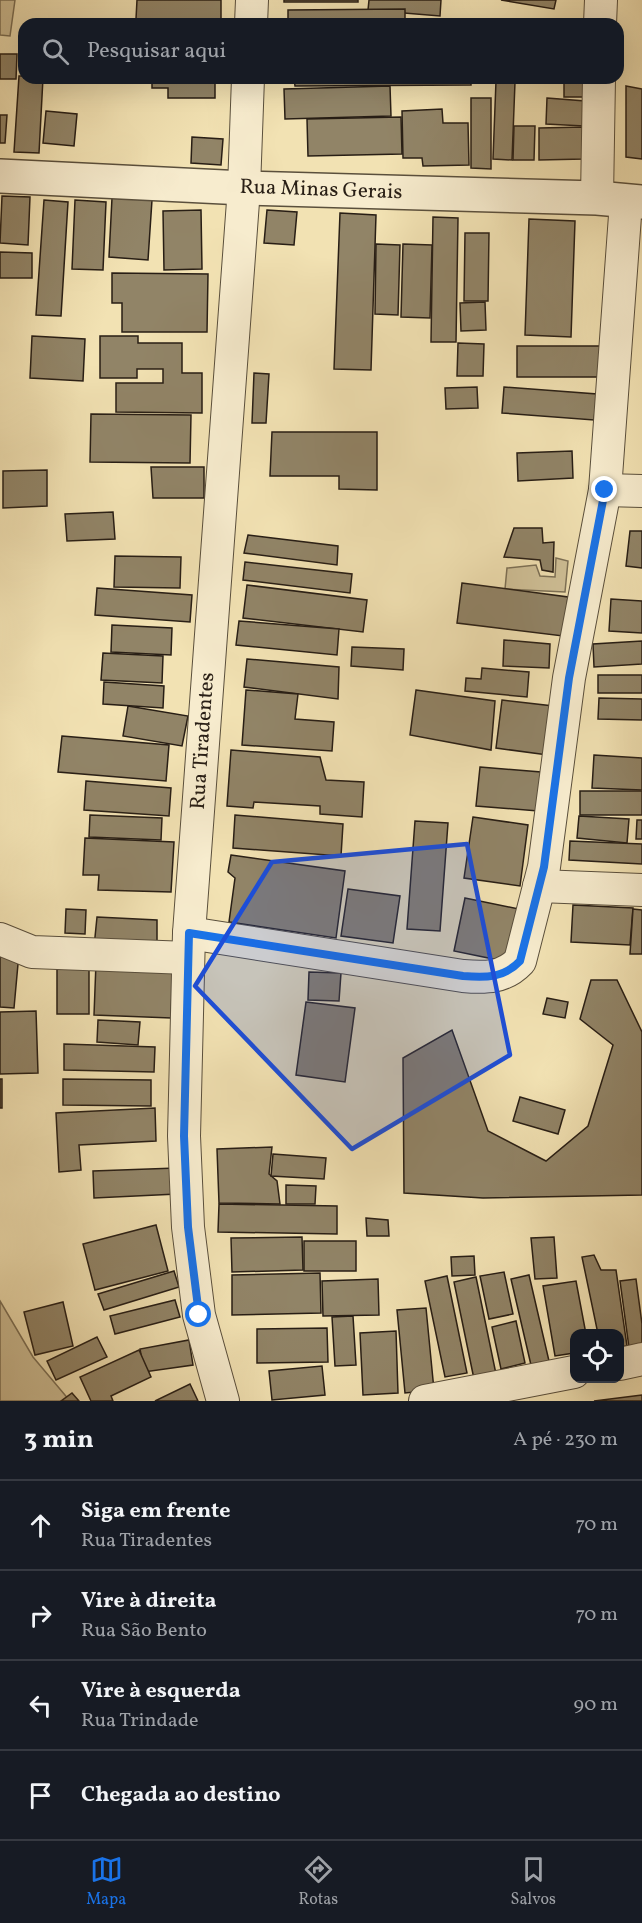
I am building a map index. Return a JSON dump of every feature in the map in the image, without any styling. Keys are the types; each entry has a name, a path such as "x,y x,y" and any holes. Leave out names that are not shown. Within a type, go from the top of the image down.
{"street":[{"path":"251,18 252,0"},
{"path":"600,18 601,0"},
{"name":"Rua Tiradentes","path":"223,1401 199,1315 188,1227 184,1136 189,946 244,188 248,84"},
{"path":"0,939 32,952 189,946 485,978 499,976 512,969 520,961 544,867 569,678 605,490 622,200 600,84"},
{"name":"Rua Minas Gerais","path":"0,176 244,188 622,200"},
{"path":"605,490 642,491"},
{"path":"539,886 642,890"},
{"path":"624,1363 642,1359"},
{"path":"425,1401 570,1373"}],"highlighted area":[{"path":"467,844 510,1055 352,1149 195,986 272,862"}],"shaded area":[{"path":"0,0 15,0 10,36 0,35"},
{"path":"556,558 568,561 565,592 505,589 507,568 536,565 540,576 555,577"},
{"path":"0,1301 33,1357 70,1401 0,1401"}],"building":[{"path":"137,0 221,0 221,18 136,18"},
{"path":"284,0 358,0 358,2 284,2"},
{"path":"369,0 441,0 440,16 368,10"},
{"path":"501,0 556,0 554,9"},
{"path":"405,9 405,18 288,18 288,10"},
{"path":"0,54 17,54 16,79 0,79"},
{"path":"18,84 43,84 39,153 14,152"},
{"path":"152,84 215,84 215,98 168,98 168,88 152,88"},
{"path":"295,84 471,84 471,85 295,86"},
{"path":"496,84 515,84 512,160 493,159"},
{"path":"564,84 583,84 583,97 564,97"},
{"path":"390,86 391,116 285,119 284,89"},
{"path":"626,86 642,89 642,159 626,157"},
{"path":"471,98 491,98 491,169 471,168"},
{"path":"547,98 585,101 584,126 546,124"},
{"path":"442,109 443,123 468,123 469,165 423,166 422,158 403,158 402,111"},
{"path":"46,111 77,114 74,146 43,143"},
{"path":"0,115 7,115 5,143 0,143"},
{"path":"401,117 402,154 308,156 307,119"},
{"path":"514,126 535,126 534,160 513,160"},
{"path":"584,127 584,159 539,160 539,128"},
{"path":"192,137 223,139 221,165 191,163"},
{"path":"2,196 30,197 28,245 0,243"},
{"path":"112,198 152,200 148,260 109,257"},
{"path":"44,200 68,202 61,316 36,315"},
{"path":"75,200 106,202 103,270 72,269"},
{"path":"201,210 202,269 164,270 163,211"},
{"path":"267,210 297,212 294,245 264,243"},
{"path":"340,213 376,215 371,370 334,369"},
{"path":"433,217 458,218 456,342 431,342"},
{"path":"529,219 575,221 571,337 525,335"},
{"path":"465,233 489,233 488,301 464,301"},
{"path":"376,244 400,245 398,315 375,314"},
{"path":"403,244 432,245 430,318 401,317"},
{"path":"0,252 32,253 32,278 0,278"},
{"path":"112,273 208,274 207,332 122,332 122,303 112,303"},
{"path":"485,302 486,330 461,331 460,303"},
{"path":"32,336 85,339 83,381 30,378"},
{"path":"100,336 138,336 138,343 182,343 182,373 202,373 202,413 116,412 116,383 163,383 163,369 137,369 137,378 100,378"},
{"path":"458,343 484,344 483,376 457,376"},
{"path":"517,346 601,346 601,377 517,377"},
{"path":"254,373 269,374 266,423 252,423"},
{"path":"477,387 478,408 446,409 445,388"},
{"path":"504,387 597,394 594,420 502,413"},
{"path":"91,414 191,415 190,463 90,462"},
{"path":"272,432 377,432 377,490 339,489 339,476 270,476"},
{"path":"572,451 573,478 518,481 517,453"},
{"path":"151,467 204,467 204,498 153,498"},
{"path":"47,470 47,506 3,508 3,471"},
{"path":"113,512 115,539 67,541 65,514"},
{"path":"514,528 542,528 543,543 554,542 553,572 542,570 540,560 504,557"},
{"path":"630,531 642,531 642,568 626,566"},
{"path":"248,535 338,546 337,565 244,553"},
{"path":"115,556 181,557 180,588 114,587"},
{"path":"245,562 352,574 350,593 243,580"},
{"path":"462,583 568,597 563,636 457,623"},
{"path":"247,585 367,600 363,632 243,618"},
{"path":"97,588 192,595 190,622 95,615"},
{"path":"611,599 642,601 642,633 609,631"},
{"path":"239,621 339,629 337,655 236,645"},
{"path":"112,625 172,628 171,655 111,652"},
{"path":"504,640 550,644 549,668 503,666"},
{"path":"642,641 642,664 594,667 593,644"},
{"path":"352,647 404,649 403,670 351,666"},
{"path":"103,653 163,656 162,683 101,680"},
{"path":"247,659 339,667 338,699 244,687"},
{"path":"482,668 529,672 527,697 465,691 466,678 481,679"},
{"path":"598,675 642,675 642,693 598,693"},
{"path":"104,682 164,686 163,708 103,704"},
{"path":"246,690 298,694 295,719 334,722 332,751 242,745"},
{"path":"416,690 495,701 491,750 410,735"},
{"path":"599,698 642,699 642,720 598,719"},
{"path":"502,700 562,707 555,756 496,748"},
{"path":"128,706 188,716 182,746 123,736"},
{"path":"62,736 169,745 166,781 58,772"},
{"path":"231,750 320,757 326,780 364,782 362,817 320,814 320,806 254,802 253,808 227,806"},
{"path":"594,755 642,758 642,790 592,788"},
{"path":"480,767 541,772 538,811 476,806"},
{"path":"86,781 171,788 169,816 84,810"},
{"path":"580,791 642,791 642,815 580,815"},
{"path":"90,815 162,818 161,840 89,837"},
{"path":"235,815 343,824 341,856 233,848"},
{"path":"579,816 629,819 627,843 577,838"},
{"path":"473,817 528,825 520,886 464,878"},
{"path":"637,820 642,820 642,839 636,839"},
{"path":"415,821 448,823 440,931 407,929"},
{"path":"85,838 174,842 171,892 98,890 99,875 83,875"},
{"path":"570,841 642,844 642,864 569,860"},
{"path":"231,855 345,871 336,938 229,922 235,878 228,872"},
{"path":"348,889 400,896 393,943 341,936"},
{"path":"465,898 519,909 508,962 454,951"},
{"path":"573,905 633,908 630,945 571,942"},
{"path":"66,909 86,910 85,934 65,933"},
{"path":"633,909 642,910 642,954 630,954"},
{"path":"97,917 157,920 157,949 94,947"},
{"path":"0,952 19,953 14,1008 0,1007"},
{"path":"57,963 89,964 89,1014 57,1014"},
{"path":"96,963 173,966 171,1018 94,1015"},
{"path":"309,972 341,973 339,1001 308,1000"},
{"path":"591,980 617,980 642,1032 642,1195 483,1198 404,1193 403,1058 452,1030 488,1131 546,1161 588,1126 613,1045 580,1019"},
{"path":"547,998 568,1002 565,1018 543,1014"},
{"path":"306,1002 355,1008 345,1082 296,1075"},
{"path":"36,1011 38,1073 0,1074 0,1012"},
{"path":"98,1020 140,1022 138,1045 97,1042"},
{"path":"64,1044 155,1047 154,1072 64,1070"},
{"path":"0,1079 2,1079 2,1108 0,1108"},
{"path":"63,1079 151,1080 151,1106 63,1105"},
{"path":"520,1097 565,1110 558,1134 513,1121"},
{"path":"155,1108 156,1141 79,1145 81,1170 59,1172 56,1113"},
{"path":"272,1147 269,1174 277,1181 280,1204 219,1203 217,1149"},
{"path":"273,1154 326,1158 324,1179 271,1176"},
{"path":"176,1168 177,1194 94,1198 93,1171"},
{"path":"286,1185 316,1186 315,1204 286,1204"},
{"path":"219,1204 337,1206 337,1234 218,1232"},
{"path":"366,1218 388,1220 389,1236 367,1236"},
{"path":"156,1225 168,1271 95,1290 83,1244"},
{"path":"302,1237 303,1270 232,1272 231,1238"},
{"path":"554,1237 557,1278 535,1279 531,1238"},
{"path":"304,1241 356,1241 356,1271 304,1271"},
{"path":"594,1255 601,1270 616,1270 627,1346 624,1346 624,1329 597,1329 582,1257"},
{"path":"474,1256 475,1275 452,1276 451,1257"},
{"path":"174,1271 179,1287 104,1310 98,1294"},
{"path":"504,1272 513,1314 489,1319 480,1276"},
{"path":"320,1273 321,1313 232,1315 232,1275"},
{"path":"529,1275 549,1361 531,1365 511,1279"},
{"path":"447,1276 467,1373 445,1377 425,1281"},
{"path":"476,1277 496,1374 474,1379 454,1282"},
{"path":"378,1279 379,1315 323,1316 322,1281"},
{"path":"636,1279 642,1324 642,1353 630,1355 620,1281"},
{"path":"576,1281 585,1329 570,1329 570,1354 555,1356 543,1286"},
{"path":"175,1300 180,1317 115,1334 110,1316"},
{"path":"63,1302 73,1346 35,1355 24,1312"},
{"path":"426,1308 434,1390 405,1393 397,1310"},
{"path":"353,1316 356,1365 335,1366 332,1317"},
{"path":"516,1321 525,1363 501,1369 492,1327"},
{"path":"327,1328 328,1362 257,1363 257,1329"},
{"path":"396,1331 398,1393 363,1395 360,1333"},
{"path":"97,1337 107,1357 56,1380 47,1361"},
{"path":"189,1340 193,1365 144,1372 140,1349"},
{"path":"139,1350 151,1377 111,1396 113,1401 91,1401 80,1377"},
{"path":"322,1366 325,1395 272,1400 269,1371"},
{"path":"190,1384 198,1401 155,1401"},
{"path":"72,1393 79,1401 61,1401"},
{"path":"642,1395 642,1401 594,1401"}],"route":[{"path":"199,1315 188,1227 184,1136 189,933 485,978 499,976 512,969 520,961 544,867 569,678 605,490"}]}
